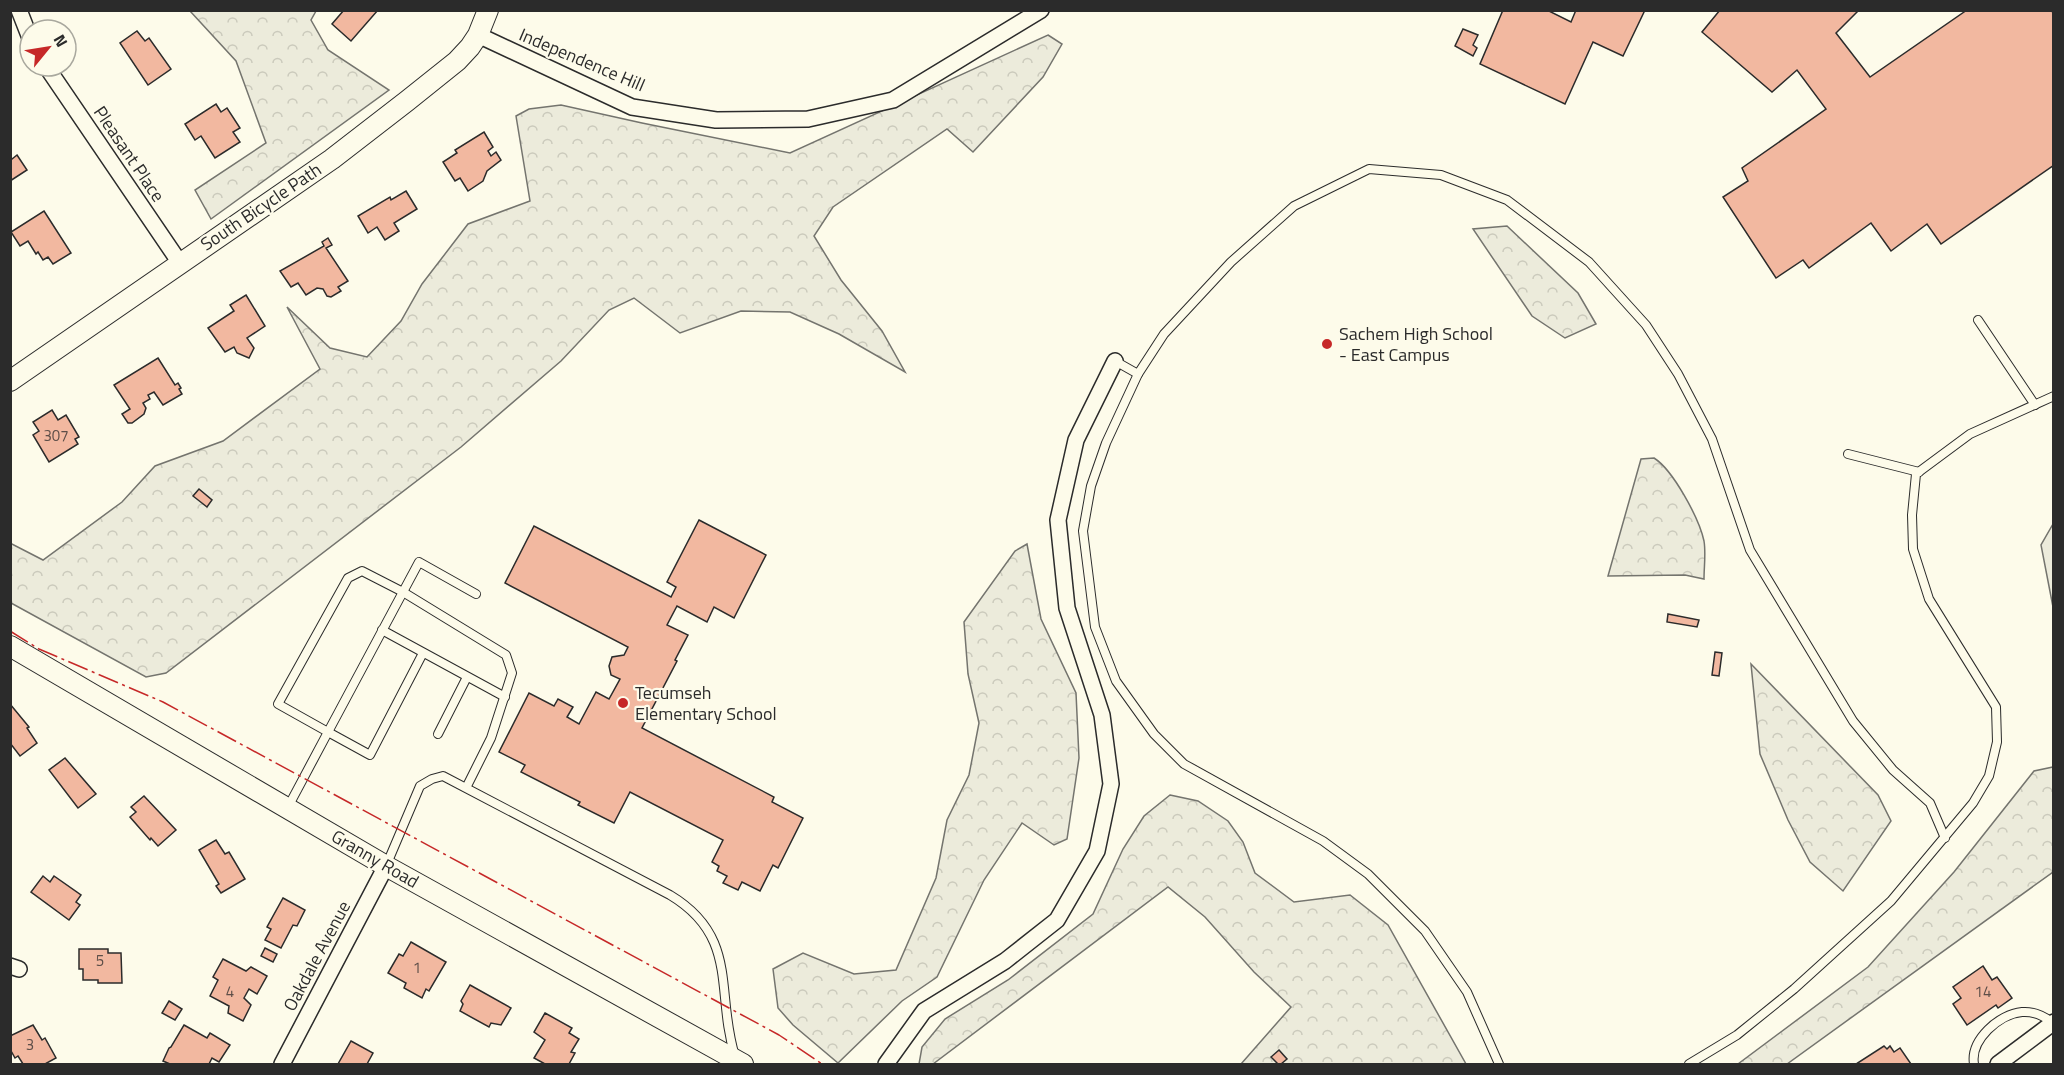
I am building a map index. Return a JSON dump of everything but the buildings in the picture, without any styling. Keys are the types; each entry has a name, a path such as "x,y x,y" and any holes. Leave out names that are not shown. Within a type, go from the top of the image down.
{"street":[{"name":"South Bicycle Path","path":"10,381 341,152 457,61 478,34 488,10"},
{"name":"Independence Hill","path":"478,34 632,107 716,120 808,119 893,100 1041,10"},
{"name":"Pleasant Place","path":"54,78 180,263"},
{"path":"886,1065 924,1011 1005,961 1057,920 1097,851 1111,784 1110,772 1102,715 1068,608 1058,520 1076,440 1115,361"},
{"name":"Granny Road","path":"10,646 386,866 740,1063"},
{"name":"Oakdale Avenue","path":"282,1065 386,866"},
{"path":"1998,1065 2053,1022"}],"lane":[{"path":"1499,1065 1467,992 1425,931 1368,874 1323,841 1184,764 1154,734 1116,681 1095,627 1083,531 1091,486 1106,443 1138,374 1164,334 1231,262 1294,206 1369,169 1441,175 1507,200 1589,262 1646,325 1678,374 1712,439 1750,549 1853,721 1893,770 1930,803 1944,838"},
{"path":"1978,320 2035,405"},
{"path":"1115,361 1138,374"},
{"path":"1689,1065 1737,1035 1794,989 1891,901 1973,803 1989,776 1997,742 1996,707 1929,600 1913,549 1912,515 1916,474 1970,434 2054,396"},
{"path":"1848,454 1919,472"},
{"path":"287,808 419,562 476,594"},
{"path":"423,652 370,755 278,704 348,578 362,571 403,592 506,655 512,674 505,698 491,738 467,786"},
{"path":"382,630 505,698"},
{"path":"438,734 467,677"},
{"path":"386,866 420,786 443,776 467,786 670,895 693,911 714,941 721,960 730,1040 740,1063"},
{"path":"1974,1065 1977,1045 1988,1029 2007,1016 2022,1012 2042,1015 2053,1022"}],"green space":[{"path":"190,11 316,11 311,20 328,50 389,90 211,219 195,190 266,143 236,61"},
{"path":"1048,35 1062,44 1043,77 973,152 947,129 833,207 814,236 841,280 882,331 905,372 839,334 790,312 741,311 680,333 634,298 609,310 561,361 461,447 166,673 146,677 11,603 10,543 43,560 122,502 155,466 223,441 320,369 287,307 330,348 367,357 401,321 422,284 468,224 530,201 516,116 529,109 561,105 790,153"},
{"path":"1507,226 1578,293 1596,324 1565,338 1532,316 1473,229"},
{"path":"1654,458 1677,483 1697,520 1705,546 1704,579 1685,575 1608,576 1641,459"},
{"path":"2053,524 2053,607 2041,545"},
{"path":"1027,544 1041,619 1076,693 1079,758 1067,839 1054,845 1022,823 984,880 937,977 902,1001 838,1063 793,1025 778,1008 773,969 803,953 854,974 896,970 936,878 947,820 969,775 979,723 968,674 964,622 1015,551"},
{"path":"1751,664 1878,795 1891,821 1843,891 1810,862 1788,820 1760,754"},
{"path":"2053,767 2053,872 1787,1064 1738,1064 1868,967 1954,872 2034,771"},
{"path":"1170,795 1198,801 1228,821 1243,842 1255,873 1294,902 1350,895 1388,925 1466,1064 1241,1064 1291,1007 1254,972 1205,917 1168,887 933,1064 919,1064 922,1047 945,1019 1008,980 1093,914 1123,849 1144,816"}],"power":[{"path":"10,631 39,649 163,702 779,1035 822,1064"}],"place":[{"name":"Sachem High School - East Campus","path":"1327,344"},
{"name":"Tecumseh Elementary School","path":"623,703"}]}
